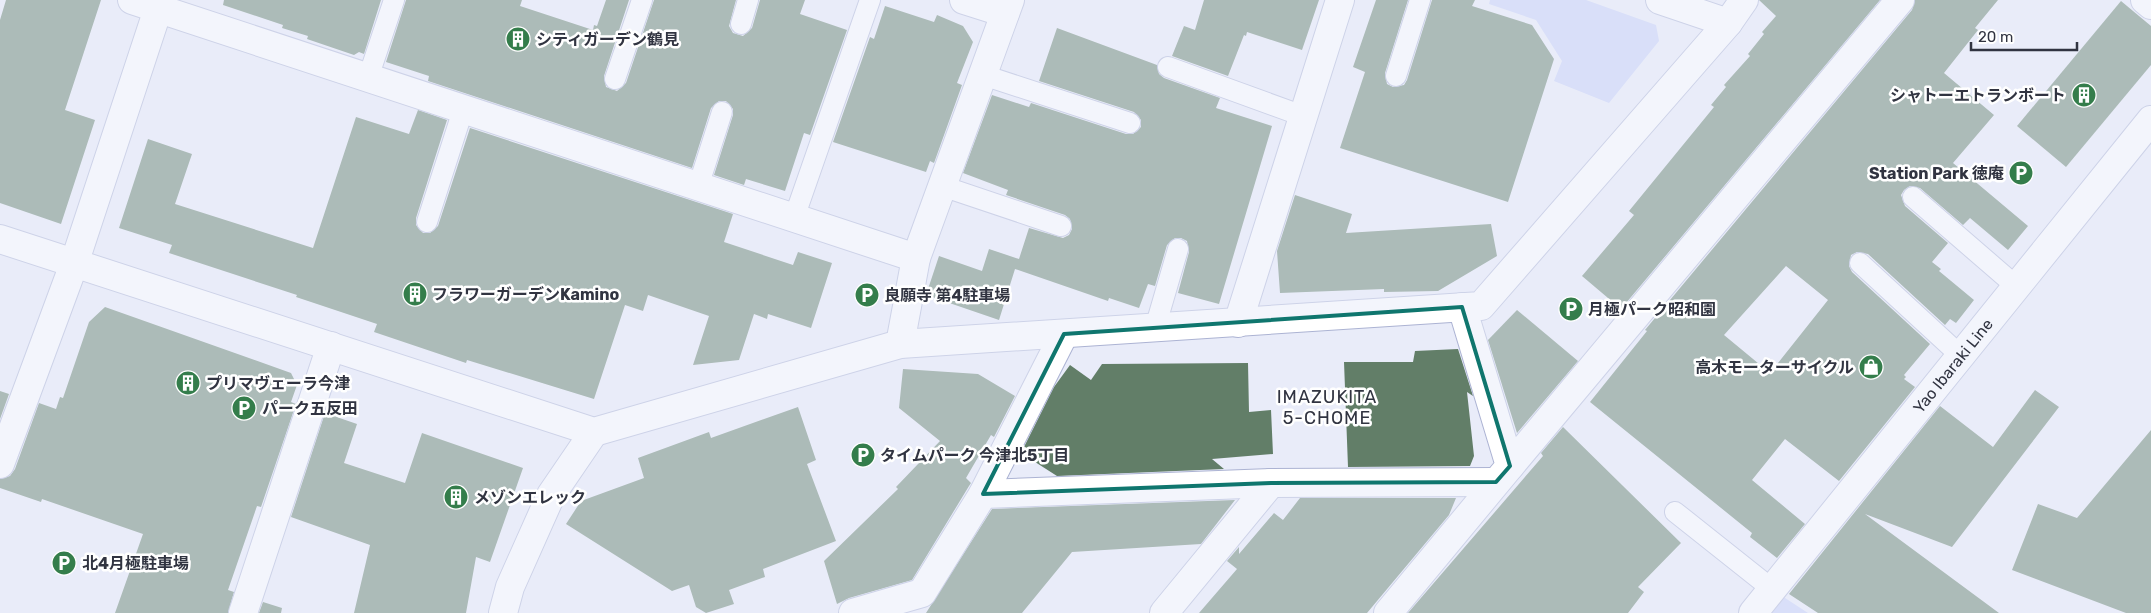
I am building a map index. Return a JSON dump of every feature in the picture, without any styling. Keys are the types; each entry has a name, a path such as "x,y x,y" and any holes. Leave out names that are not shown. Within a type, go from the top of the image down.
{"street":[{"path":"132,0 159,4 463,110 916,258"},
{"path":"900,344 916,258 1007,7 964,0"},
{"path":"1238,323 1340,0"},
{"path":"1660,0 1728,23"},
{"path":"0,239 594,432 900,344 1481,306 1728,23 1744,0"},
{"path":"1388,613 1900,0"},
{"path":"2145,0 2151,5"},
{"path":"0,464 74,264 159,4"},
{"name":"Yao Ibaraki Line","path":"1753,613 1962,357 2151,120"},
{"path":"1462,306 1503,474"},
{"path":"853,613 916,603 982,494 1064,334"},
{"path":"243,613 331,346"},
{"path":"503,613 510,586 551,495 594,432"},
{"path":"982,494 1503,474"},
{"path":"1164,613 1271,483"}],"lane":[{"path":"368,78 394,0"},
{"path":"615,79 642,0"},
{"path":"741,24 748,0"},
{"path":"794,218 870,0"},
{"path":"1396,76 1420,0"},
{"path":"1168,67 1303,116"},
{"path":"983,75 1130,124"},
{"path":"427,222 463,110"},
{"path":"698,187 722,112"},
{"path":"942,186 1061,226"},
{"path":"1913,196 2017,287"},
{"path":"1155,328 1178,249"},
{"path":"1860,263 1962,357"},
{"path":"1675,512 1772,589"}],"highlighted area":[{"path":"1462,307 1510,466 1496,482 1271,483 983,494 1064,334"}],"shaded area":[{"path":"1490,0 1586,0 1656,25 1659,41 1609,103 1554,81 1562,61 1536,20 1489,4"},
{"path":"1782,596 1808,613 1768,613"}],"building":[{"path":"6,0 101,0 65,110 95,120 61,224 0,203 0,20"},
{"path":"224,0 381,0 364,54 359,52 354,55 307,39 308,36 282,28 283,25 223,5"},
{"path":"406,0 522,0 520,6 593,30 594,25 597,26 606,0 629,0 604,76 606,87 617,91 626,83 654,0 736,0 729,26 733,33 743,36 752,28 760,0 805,0 800,14 847,30 810,135 804,133 785,191 746,179 744,185 714,175 733,115 733,109 726,101 719,101 711,108 692,168 428,81 429,76 386,62"},
{"path":"1204,0 1319,0 1302,50 1247,32 1246,36 1244,35 1228,76 1172,56 1184,26 1195,30"},
{"path":"1376,0 1408,0 1385,73 1387,84 1393,87 1404,85 1407,80 1432,0 1475,0 1472,6 1532,25 1554,59 1508,202 1340,148 1365,72 1353,67"},
{"path":"1759,0 1880,0 1621,309 1582,276 1634,215 1629,211 1714,107 1711,105 1726,87 1724,85 1750,56 1748,54 1764,34 1762,32 1776,16"},
{"path":"1915,0 1998,0 1975,28 1978,30 1944,73 1994,115 1953,163 2028,226 2008,250 1970,218 1963,225 1920,188 1910,186 1904,190 1901,195 1905,206 1948,243 1932,262 1941,269 1939,271 1974,300 1956,323 1950,319 1945,325 1868,254 1857,252 1851,255 1849,266 1852,272 1930,344 1904,375 1906,377 1904,379 1915,387 1839,481 1785,439 1752,480 1805,524 1777,558 1750,537 1752,533 1590,402 1647,331 1645,330 1912,10","holes":["1786,266 1828,300 1770,373 1724,335"]},
{"name":"シャトーエトランボート","path":"2121,1 2151,26 2151,65 2066,167 2017,126"},
{"path":"885,6 934,22 937,15 963,26 973,42 957,83 962,85 934,163 930,161 926,172 833,142 870,37 874,39"},
{"path":"1057,28 1157,65 1159,74 1164,78 1220,98 1216,108 1272,126 1219,304 1178,293 1189,252 1187,241 1181,238 1175,238 1167,245 1155,286 1148,284 1139,308 1109,298 1108,301 1015,269 999,320 926,295 939,256 982,271 989,249 1019,259 1029,228 1063,238 1069,235 1072,229 1070,219 1065,215 1006,195 1008,190 963,173 992,95 1029,107 1031,103 1126,134 1133,134 1141,127 1141,120 1134,112 1039,81"},
{"path":"418,110 447,120 416,218 416,225 423,233 430,233 438,226 470,128 733,214 724,242 793,265 798,252 832,263 811,328 768,314 767,319 754,314 739,360 693,365 709,316 648,295 643,311 625,305 594,399 467,360 466,363 374,332 377,324 296,297 297,295 169,253 172,245 119,228 148,139 192,154 175,204 313,248 356,117 409,134"},
{"path":"1295,195 1352,214 1346,233 1491,224 1497,256 1438,291 1384,292 1384,289 1280,293 1277,251"},
{"path":"105,307 291,373 297,385 291,402 296,404 261,507 257,506 228,590 234,592 228,613 115,613 143,534 42,499 41,502 0,488 0,479 10,476 15,469 39,403 56,409 60,397 63,398 89,322"},
{"path":"1517,310 1578,361 1517,433 1488,340"},
{"path":"1458,349 1473,396 1467,392 1474,456 1470,466 1348,467 1344,362 1413,362 1415,351"},
{"path":"1248,363 1249,412 1271,410 1273,454 1212,459 1224,469 1057,476 1021,453 1054,387 1070,365 1091,380 1102,364"},
{"path":"903,369 978,374 1015,396 994,437 991,435 966,478 971,483 912,580 849,598 837,604 824,561 898,489 896,487 940,441 899,408"},
{"path":"2035,390 2059,407 1952,547 1865,514 1999,613 1818,613 1789,594 1940,406 1993,447"},
{"path":"0,391 9,394 0,419"},
{"path":"798,407 816,460 807,464 836,541 763,569 765,577 729,590 734,604 706,613 696,607 689,585 672,591 566,524 581,501 644,478 638,458 709,432 711,438"},
{"path":"325,413 357,424 344,463 405,483 422,433 523,468 490,562 476,557 466,613 354,613 370,545 291,517"},
{"path":"1563,427 1681,543 1638,587 1644,592 1628,613 1408,613 1543,456 1541,453"},
{"path":"2151,430 2151,613 2126,613 2012,570 2038,504 2077,518"},
{"path":"1300,498 1456,498 1449,515 1367,613 1199,613 1237,569 1227,561 1239,547 1239,554 1274,513 1283,520"},
{"path":"1235,500 1201,544 1072,552 1022,613 926,613 992,509"},
{"path":"263,602 282,608 281,613 259,613"}],"place":[{"name":"シティガーデン鶴見","path":"518,39"},
{"name":"シャトーエトランボート","path":"2084,95"},
{"name":"Station Park 徳庵","path":"2021,173"},
{"name":"フラワーガーデンKamino","path":"415,294"},
{"name":"良願寺 第4駐車場","path":"867,295"},
{"name":"月極パーク昭和園","path":"1571,309"},
{"name":"高木モーターサイクル","path":"1871,367"},
{"name":"プリマヴェーラ今津","path":"188,383"},
{"name":"パーク五反田","path":"244,408"},
{"name":"タイムパーク 今津北5丁目","path":"863,455"},
{"name":"メゾンエレック","path":"456,497"},
{"name":"北4月極駐車場","path":"64,563"}],"district":[{"name":"IMAZUKITA 5-CHOME","path":"1327,407"}]}
